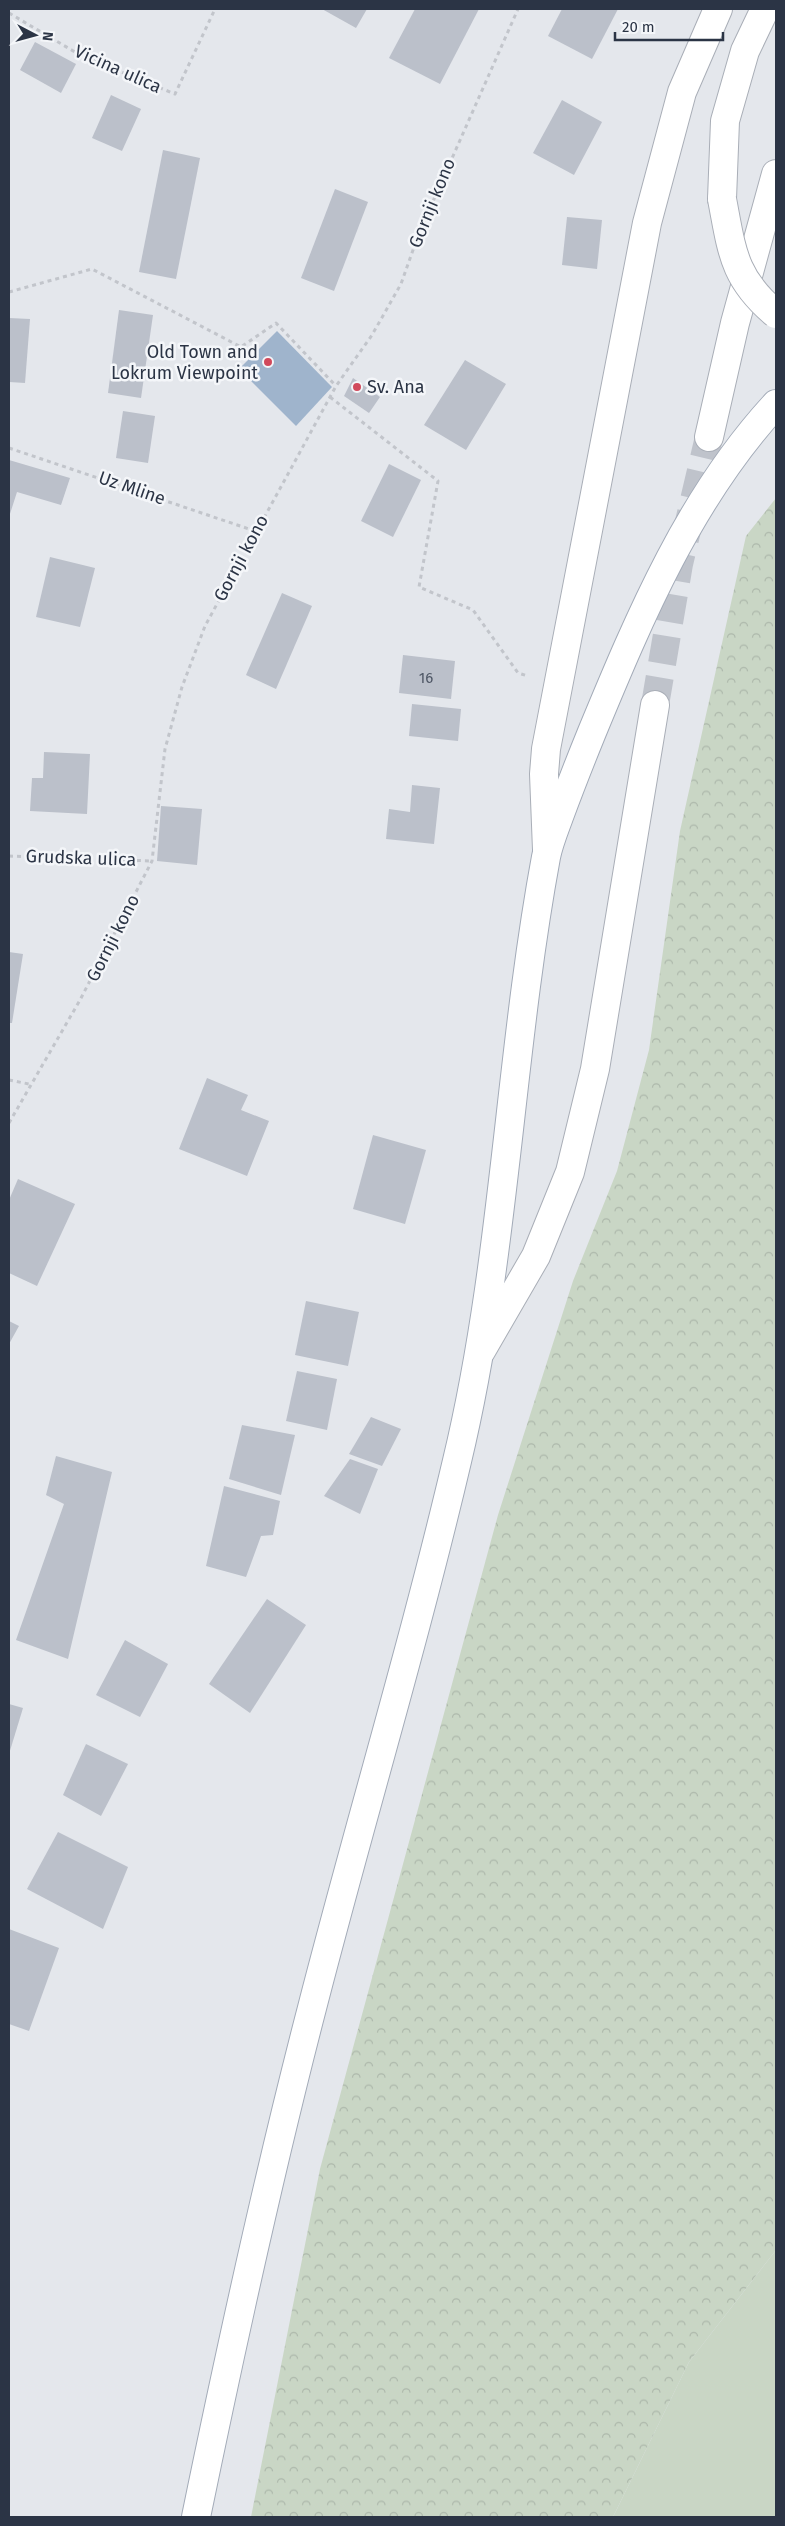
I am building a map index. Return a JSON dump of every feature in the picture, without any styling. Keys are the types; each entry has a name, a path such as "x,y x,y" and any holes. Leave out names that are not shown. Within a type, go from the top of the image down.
{"main road":[{"path":"196,2517 270,2175 312,2008 438,1537 481,1351 504,1187 524,999 547,850 544,774 546,749 647,223 682,92 718,9"},
{"path":"765,9 745,51 725,120 722,199 732,253 742,277 776,314"},
{"path":"709,437 735,323 776,174"},
{"path":"547,850 592,732 656,585 681,536 724,470 776,404"},
{"path":"481,1351 536,1256 570,1172 596,1069 655,705"}],"path":[{"name":"Vicina ulica","path":"9,12 80,54 175,94 215,9"},
{"name":"Gornji kono","path":"9,1123 80,1000 152,861 165,749 182,687 205,626 255,530 336,386 372,335 401,284 422,224 518,9"},
{"path":"9,292 92,269 241,348 276,324 336,386"},
{"path":"330,397 438,481 419,587 473,610 518,673 559,684"},
{"name":"Uz Mline","path":"9,448 255,530"},
{"name":"Grudska ulica","path":"9,856 152,861"},
{"path":"9,1080 30,1084"}],"green space":[{"path":"776,498 776,2250 689,2362 613,2517 251,2517 320,2169 498,1515 573,1281 617,1171 649,1050 680,831 746,536"},
{"path":"776,2250 776,2517 613,2517 689,2362"}],"water":[{"path":"277,331 332,387 296,426 239,369"}],"building":[{"path":"322,9 367,9 356,28"},
{"path":"415,9 479,9 440,84 389,58"},
{"path":"562,9 618,9 592,59 548,36"},
{"path":"35,42 76,64 61,93 20,70"},
{"path":"111,95 141,109 122,151 92,138"},
{"path":"562,100 602,122 574,175 533,153"},
{"path":"163,150 200,158 176,279 139,272"},
{"path":"335,189 368,202 334,291 301,278"},
{"path":"567,217 602,220 597,269 562,265"},
{"path":"119,310 153,315 141,398 108,393"},
{"path":"9,318 30,319 25,383 9,382"},
{"path":"465,360 506,384 466,450 424,425"},
{"name":"Sv. Ana","path":"353,378 380,397 369,413 344,396"},
{"path":"123,411 155,416 148,463 116,458"},
{"path":"9,460 70,478 61,505 17,492 9,517"},
{"path":"389,464 421,480 393,537 361,521"},
{"path":"50,557 95,568 80,627 36,617"},
{"path":"282,593 312,606 276,689 246,675"},
{"path":"403,655 455,661 451,699 399,693"},
{"path":"412,704 461,709 458,741 409,736"},
{"path":"44,752 90,754 87,814 30,811 32,778 43,778"},
{"path":"412,785 440,788 434,844 386,839 389,809 410,812"},
{"path":"161,806 202,809 197,865 157,861"},
{"path":"9,952 23,954 12,1023 9,1023"},
{"path":"207,1078 248,1095 241,1110 269,1121 247,1176 179,1149"},
{"path":"373,1135 426,1150 405,1224 353,1209"},
{"path":"18,1179 75,1204 37,1286 9,1273 9,1200"},
{"path":"306,1301 359,1312 348,1366 295,1355"},
{"path":"9,1321 19,1326 9,1344"},
{"path":"297,1371 337,1379 327,1430 286,1421"},
{"path":"371,1417 401,1429 382,1466 349,1454"},
{"path":"242,1425 295,1435 281,1495 229,1479"},
{"path":"56,1456 112,1472 68,1659 16,1640 64,1504 46,1495"},
{"path":"350,1459 378,1469 360,1514 324,1496"},
{"path":"224,1486 280,1501 273,1535 261,1536 246,1577 206,1566"},
{"path":"267,1599 306,1625 250,1713 209,1684"},
{"path":"125,1640 168,1664 140,1717 96,1695"},
{"path":"9,1704 23,1708 9,1754"},
{"path":"86,1744 128,1764 101,1816 63,1795"},
{"path":"58,1832 128,1867 103,1929 27,1889"},
{"path":"9,1929 59,1948 29,2031 9,2024"}],"tunnel":[{"path":"655,705 679,564 709,437"}],"place":[{"name":"Old Town and Lokrum Viewpoint","path":"268,362"},
{"name":"Sv. Ana","path":"357,387"}]}
